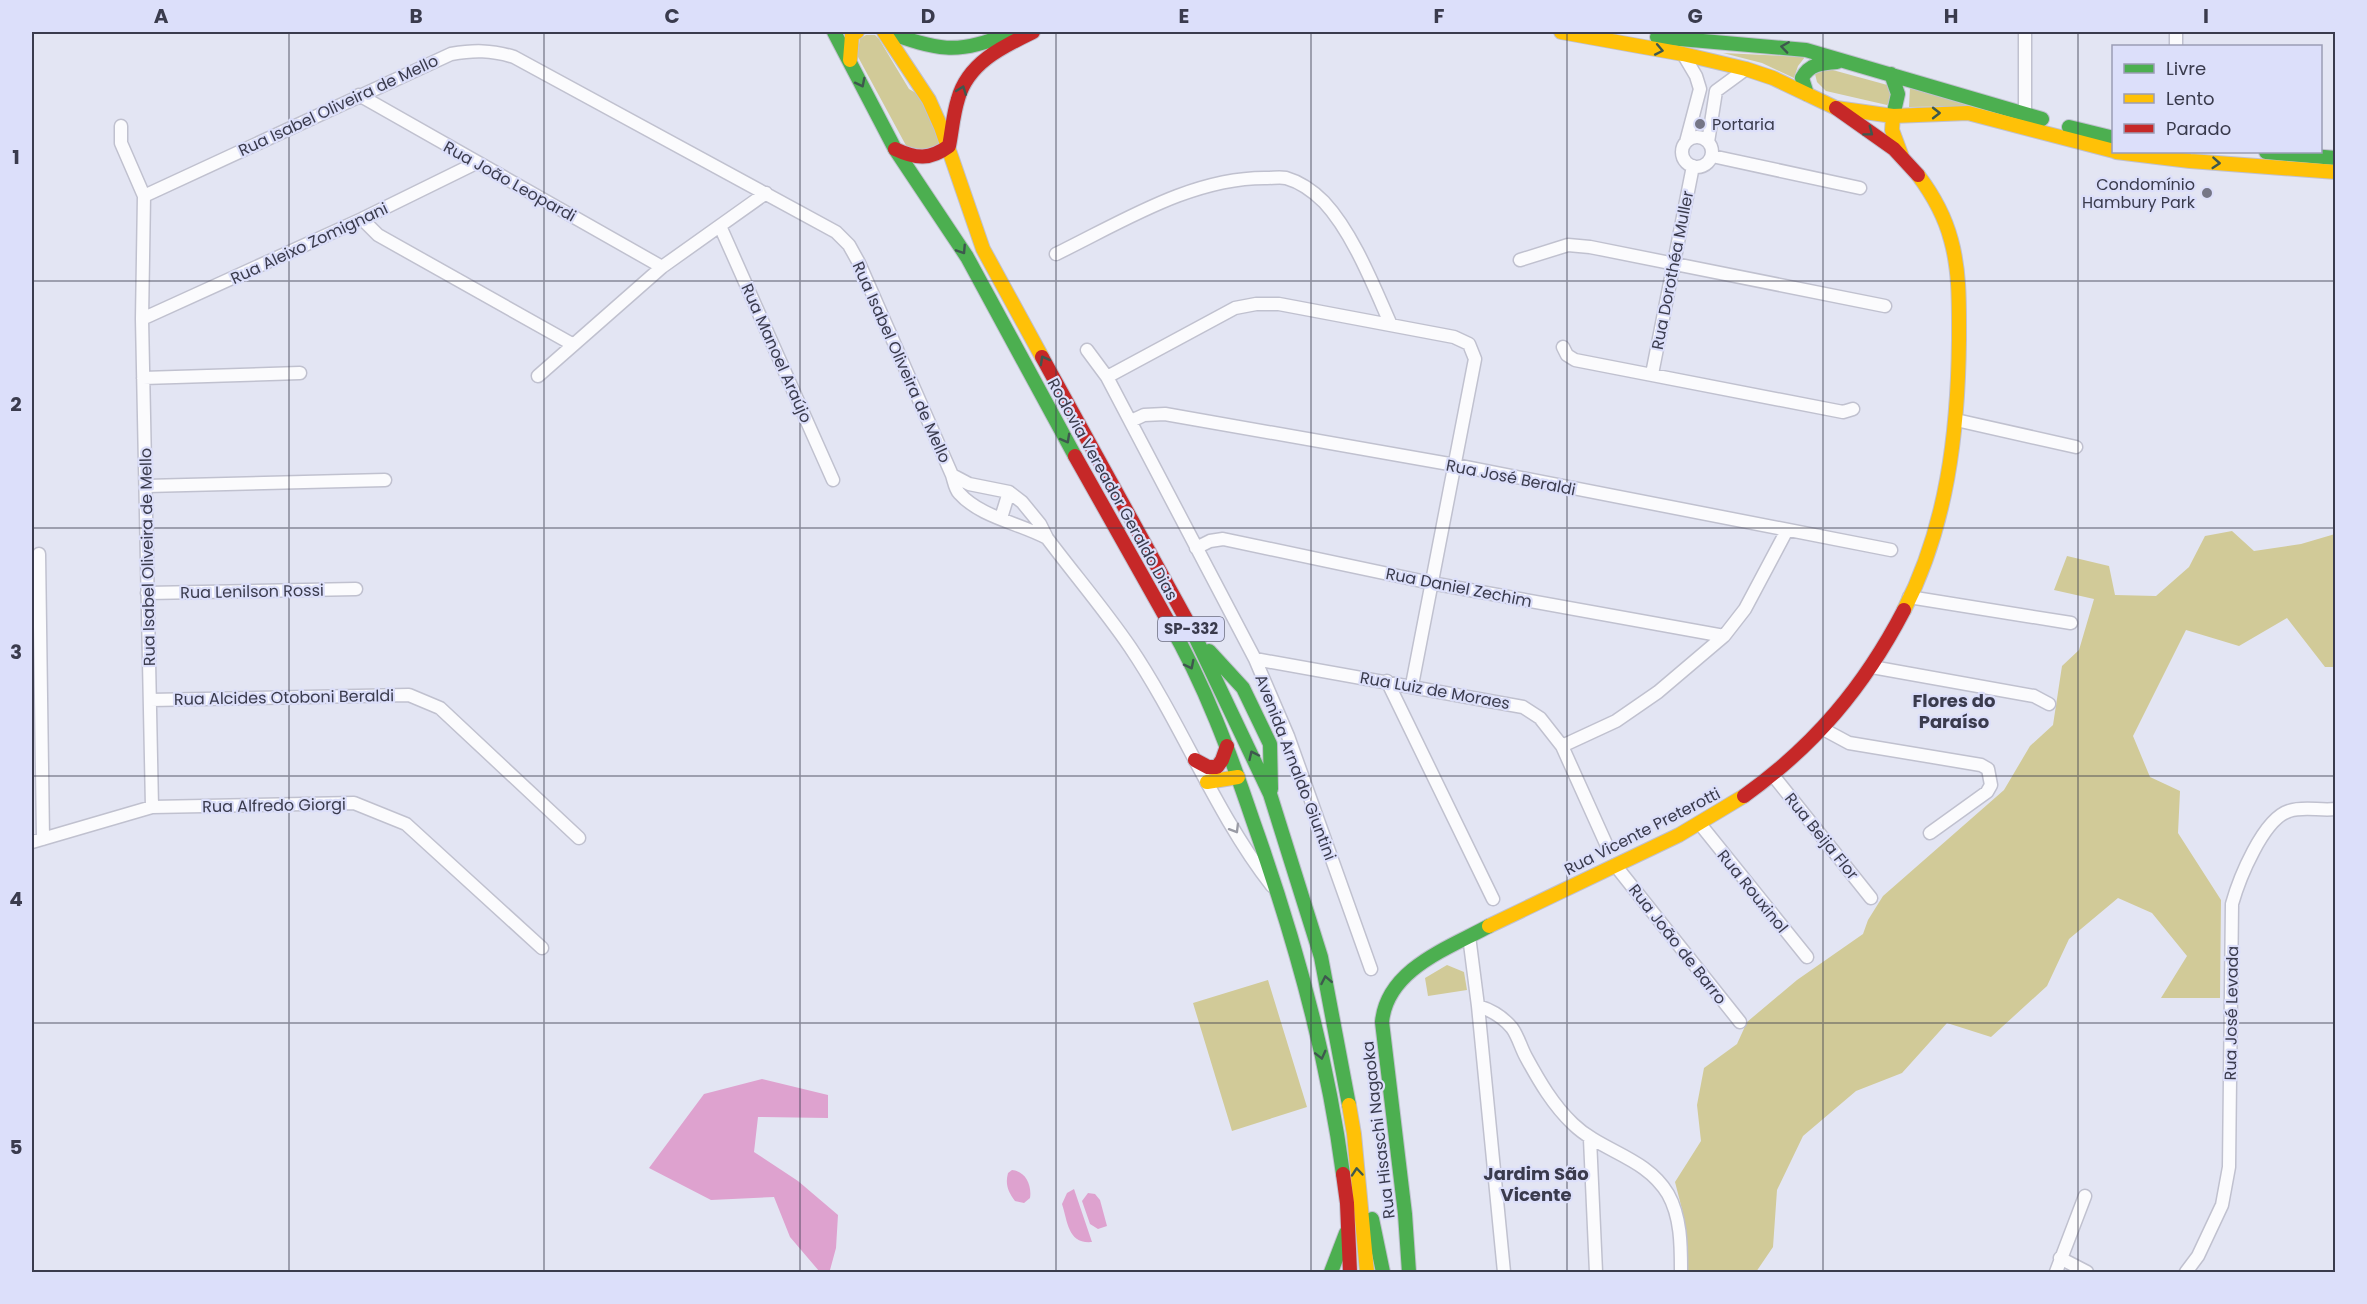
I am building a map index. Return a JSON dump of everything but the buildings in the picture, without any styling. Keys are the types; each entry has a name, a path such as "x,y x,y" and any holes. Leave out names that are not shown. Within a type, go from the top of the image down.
{"main road":[{"name":"Rodovia Vereador Geraldo Dias","path":"834,32 895,148 967,257 1134,564 1172,629 1227,747 1300,959 1334,1109 1348,1225 1350,1272"},
{"path":"850,63 852,35 857,32"},
{"name":"Rodovia Vereador Geraldo Dias","path":"886,32 929,100 950,147 961,189 983,249 1195,636 1276,808 1321,957 1351,1116 1367,1272"},
{"path":"886,32 928,47 946,50 979,46 1010,32"},
{"path":"904,32 928,47"},
{"path":"895,148 912,157 928,158 950,147 959,93 968,76 984,59 1033,32"},
{"path":"1561,32 1683,54 1746,69 1773,78 1836,108 1893,116 1968,113 2112,150"},
{"path":"1628,32 1678,41 1806,50 2112,137"},
{"path":"1807,94 1802,78 1806,70 1820,63 1842,62"},
{"name":"Rua Vicente Preterotti","path":"1891,74 1900,96 1893,116 1892,130 1902,157"},
{"name":"Rua Vicente Preterotti","path":"1395,986 1436,955 1469,936 1700,824 1740,800 1823,729 1872,667 1909,597 1937,525 1951,464 1958,392 1959,317 1955,257 1946,224 1929,192 1902,157 1836,108"},
{"path":"2130,153 2190,161 2336,172"},
{"path":"2278,153 2336,158"},
{"path":"1195,636 1268,716 1270,794"},
{"path":"1195,760 1213,769 1219,767 1227,747"},
{"path":"1207,782 1238,777"},
{"path":"1248,808 1258,812 1276,808"},
{"path":"1262,850 1278,849 1285,852 1295,867"},
{"name":"Rua Hisaschi Nagaoka","path":"1395,986 1386,1002 1382,1022 1405,1214 1409,1272"},
{"path":"1360,1201 1367,1208 1372,1220 1383,1272"},
{"path":"1331,1272 1348,1225"}],"street":[{"path":"2025,32 2025,114"},
{"name":"Rua Isabel Oliveira de Mello","path":"152,807 142,319 144,196 451,54 472,50 493,50 514,57 836,231 849,245 859,262 952,475 957,492 975,507 1047,538"},
{"path":"1683,54 1696,76 1700,89 1682,151 1683,156 1693,166 1704,165 1712,156 1708,141 1716,91"},
{"path":"1700,89 1716,91 1746,69"},
{"name":"Rua João Leopardi","path":"359,95 662,267"},
{"path":"121,126 121,143 144,196"},
{"path":"1686,142 1699,137 1708,141"},
{"path":"1712,156 1860,188"},
{"name":"Rua Aleixo Zomignani","path":"142,319 362,219 476,163"},
{"name":"Rua Dorothéa Muller","path":"1652,374 1693,166"},
{"path":"1056,254 1153,207 1210,184 1246,178 1285,178 1308,188 1324,202 1342,227 1367,271 1391,325"},
{"path":"538,376 662,267 765,193"},
{"path":"362,219 378,235 572,344"},
{"name":"Rua Manoel Araújo","path":"720,226 833,480"},
{"path":"1520,260 1568,245 1590,247 1885,306"},
{"path":"1107,377 1235,308 1256,304 1279,304 1391,325 1454,337 1469,344 1475,359 1412,685"},
{"path":"1563,347 1566,355 1575,360 1843,412 1853,409"},
{"name":"Avenida Arnaldo Giuntini","path":"1087,350 1107,377 1255,659 1268,716 1288,736 1371,969"},
{"path":"143,378 300,373"},
{"name":"Rua José Beraldi","path":"1131,422 1144,415 1165,414 1455,465 1891,550"},
{"path":"1956,420 2076,447"},
{"path":"952,475 969,484 1009,492 1022,502 1040,524 1047,538 1130,647 1259,870 1280,897"},
{"path":"146,486 385,480"},
{"path":"1001,518 1009,492"},
{"path":"1562,746 1616,721 1650,698 1724,636 1745,609 1787,530"},
{"name":"Rua Daniel Zechim","path":"1196,548 1210,541 1223,539 1431,583 1724,636"},
{"path":"37,841 39,554"},
{"name":"Rua Lenilson Rossi","path":"147,593 356,589"},
{"path":"1909,597 2071,623"},
{"name":"Rua Luiz de Moraes","path":"1255,659 1412,685 1523,707 1540,718 1562,746 1607,846"},
{"path":"1872,667 2034,696 2049,704"},
{"path":"1387,681 1493,899"},
{"name":"Rua Alcides Otoboni Beraldi","path":"150,700 410,695 440,708 579,838"},
{"path":"1823,729 1849,743 1981,765 1988,770 1991,784 1987,792 1930,832"},
{"path":"1270,744 1288,736"},
{"name":"Rua Beija Flor","path":"1772,774 1871,898"},
{"name":"Rua Alfredo Giorgi","path":"37,841 152,807 354,803 406,824 542,948"},
{"name":"Rua José Levada","path":"2186,1272 2198,1256 2222,1205 2229,1167 2232,904 2237,884 2268,827 2276,818 2286,811 2298,809 2336,809"},
{"name":"Rua Rouxinol","path":"1700,824 1807,957"},
{"name":"Rua João de Barro","path":"1615,865 1740,1022"},
{"path":"1469,936 1504,1272"},
{"path":"1478,1006 1493,1011 1512,1028 1545,1092 1573,1124 1590,1138 1638,1163 1660,1182 1669,1196 1676,1215 1681,1240 1681,1270"},
{"path":"1590,1138 1596,1272"},
{"path":"2056,1272 2085,1196"},
{"path":"2060,1258 2087,1272"}],"shaded area":[{"path":"866,35 875,35 879,39 909,89 921,96 940,143 932,151 909,151 857,55 860,39"},
{"path":"1723,53 1805,57 1798,66 1794,78 1762,63"},
{"path":"1829,69 1891,86 1892,98 1887,105 1826,91 1817,82 1815,74"},
{"path":"1910,87 1970,106 1909,107"},
{"path":"2232,531 2254,551 2301,544 2335,534 2335,667 2325,667 2287,618 2239,646 2186,630 2133,736 2150,777 2180,791 2178,833 2221,900 2220,998 2161,998 2187,956 2152,913 2118,898 2069,939 2047,986 1991,1037 1947,1023 1902,1073 1856,1091 1803,1136 1777,1190 1773,1247 1756,1272 1688,1272 1683,1213 1675,1182 1701,1141 1697,1105 1704,1068 1737,1044 1747,1022 1797,980 1863,934 1868,920 1883,896 2004,790 2030,746 2053,725 2062,666 2079,650 2094,599 2054,590 2067,556 2109,566 2115,595 2156,596 2189,567 2205,536"},
{"path":"1447,965 1464,972 1467,990 1428,996 1425,978"},
{"path":"1268,980 1307,1107 1232,1131 1193,1003"},
{"path":"762,1079 828,1095 828,1118 758,1117 754,1152 798,1181 838,1215 836,1248 830,1270 819,1271 790,1237 774,1197 711,1200 649,1168 704,1094"},
{"path":"1012,1170 1021,1173 1029,1184 1030,1198 1024,1203 1015,1201 1009,1191 1007,1177"},
{"path":"1074,1189 1092,1242 1078,1240 1070,1231 1062,1204 1067,1193"},
{"path":"1088,1193 1095,1194 1100,1200 1107,1226 1098,1229 1090,1224 1082,1201"}],"traffic: fast":[{"path":"834,32 895,149 967,257 1075,456"},
{"path":"887,32 919,43 947,48 974,45 1006,34"},
{"path":"1657,37 1806,50 2042,119"},
{"path":"1807,94 1802,78 1805,73 1816,65 1837,62"},
{"path":"1891,74 1898,94 1893,116"},
{"path":"2069,127 2112,138"},
{"path":"2278,153 2336,158"},
{"path":"1169,623 1194,671 1226,745 1282,908 1318,1039 1343,1174"},
{"path":"1191,628 1270,794 1321,957 1349,1105"},
{"path":"1209,651 1243,688 1270,744 1271,789"},
{"path":"1409,1272 1405,1214 1382,1022 1386,1004 1395,988 1422,962 1489,926"},
{"path":"1372,1219 1383,1272"},
{"path":"1331,1272 1346,1233"}],"traffic: slow":[{"path":"850,60 852,35 857,32"},
{"path":"884,32 929,100 941,127 983,249 1042,357"},
{"path":"1561,32 1683,54 1746,69 1773,78 1836,108 1893,116 1968,113 2112,150"},
{"path":"1893,116 1892,130 1902,157"},
{"path":"2124,153 2190,161 2336,172"},
{"path":"1904,610 1919,578 1940,512 1952,444 1958,375 1959,302 1954,252 1942,215 1918,175"},
{"path":"1207,782 1238,777"},
{"path":"1489,926 1679,835 1744,796"},
{"path":"1349,1105 1354,1134 1367,1272"}],"traffic: jam":[{"path":"895,149 910,155 929,156 949,146 958,99 970,75 998,50 1033,32"},
{"path":"1836,108 1894,149 1918,175"},
{"path":"1042,357 1191,628"},
{"path":"1075,456 1169,623"},
{"path":"1744,796 1793,757 1835,713 1872,665 1904,610"},
{"path":"1195,760 1208,767 1217,767 1227,746"},
{"path":"1343,1174 1347,1203 1350,1272"}],"place":[{"name":"Portaria","path":"1700,124"},
{"name":"Condomínio Hambury Park","path":"2207,193"}],"district":[{"name":"Flores do Paraíso","path":"1954,711"},
{"name":"Jardim São Vicente","path":"1536,1184"}]}
